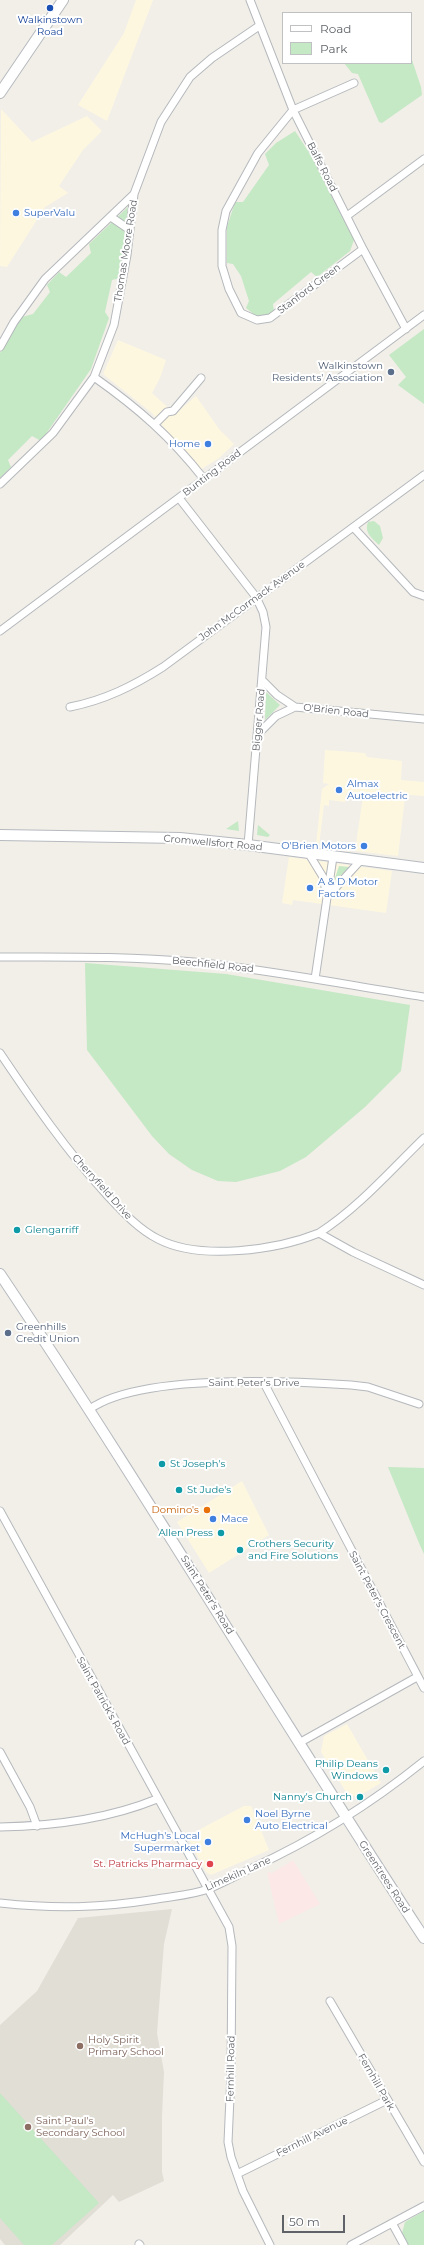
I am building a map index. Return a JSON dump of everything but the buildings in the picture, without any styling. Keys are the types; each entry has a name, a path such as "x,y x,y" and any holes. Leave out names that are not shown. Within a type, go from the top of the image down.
{"main road":[{"path":"0,93 63,0"},
{"name":"Cromwellsfort Road","path":"0,835 180,838 248,845 424,868"},
{"name":"Saint Peter's Road","path":"0,1274 90,1409 345,1817"},
{"name":"Greentrees Road","path":"345,1817 424,1938"}],"street":[{"name":"Balfe Road","path":"250,0 293,110 363,249 406,329"},
{"name":"Thomas Moore Road","path":"0,484 53,433 94,377 114,325 130,230 134,194 161,122 190,77 212,58 259,26"},
{"path":"293,110 354,83"},
{"name":"Stanford Green","path":"293,110 258,153 226,211 222,230 222,266 229,289 241,313 257,320 270,318 363,249"},
{"path":"346,216 424,159"},
{"path":"0,347 14,322 45,279 134,194"},
{"path":"110,217 130,230"},
{"name":"Bunting Road","path":"0,631 424,315"},
{"path":"94,377 133,404 155,424 183,453 204,479"},
{"path":"155,424 167,412 173,411 201,378"},
{"name":"John McCormack Avenue","path":"70,707 93,702 129,688 162,667 256,597 354,528 424,475"},
{"name":"Bigger Road","path":"179,498 256,597 263,612 266,627 248,845"},
{"path":"354,528 413,592 424,596"},
{"path":"262,680 277,695 295,706"},
{"name":"O'Brien Road","path":"258,734 276,716 295,706 424,718"},
{"path":"309,854 322,877 328,896"},
{"path":"315,979 333,857"},
{"path":"328,896 361,860"},
{"name":"Beechfield Road","path":"0,957 91,957 193,962 315,979 424,997"},
{"name":"Cherryfield Drive","path":"0,1053 32,1101 88,1174 124,1214 143,1230 160,1240 199,1249 229,1251 263,1249 319,1233 331,1225 362,1198 424,1138"},
{"path":"319,1233 353,1252 424,1285"},
{"name":"Saint Peter's Drive","path":"90,1409 108,1399 151,1390 204,1383 351,1385 368,1387 419,1404"},
{"name":"Saint Peter's Crescent","path":"264,1383 424,1688"},
{"name":"Saint Patrick's Road","path":"0,1511 207,1889"},
{"path":"299,1743 417,1677"},
{"path":"0,1752 30,1807 37,1826"},
{"name":"Limekiln Lane","path":"0,1903 36,1907 89,1908 150,1900 207,1889 289,1851 345,1817 423,1762"},
{"path":"0,1827 37,1826 101,1815 157,1799"},
{"name":"Fernhill Road","path":"207,1889 229,1927 232,1946 231,2075 228,2142 236,2174 270,2245"},
{"name":"Fernhill Park","path":"330,2000 424,2162"},
{"name":"Fernhill Avenue","path":"236,2174 387,2100"},
{"path":"351,2245 424,2206"},
{"path":"392,2223 404,2245"}],"shaded area":[{"path":"136,0 153,0 107,121 78,105 124,33"},
{"path":"1,109 32,142 87,116 102,131 83,150 59,186 68,193 45,207 7,267 0,266"},
{"path":"118,340 166,360 160,378 152,393 175,414 196,396 219,429 234,444 219,458 200,470 152,413 103,374"},
{"path":"325,750 365,753 367,757 402,761 401,780 424,782 424,796 410,795 405,798 398,856 355,851 363,796 346,793 345,802 329,800 329,806 324,805 319,846 316,845 322,789 329,784 323,783"},
{"path":"289,857 392,871 386,913 293,900 292,905 282,903"},
{"path":"242,1481 269,1535 209,1573 177,1522"},
{"path":"347,1724 381,1783 359,1796 351,1796 346,1792 321,1752 324,1736"},
{"path":"244,1806 251,1806 269,1850 211,1875 206,1872 187,1836"},
{"path":"293,1860 320,1904 279,1924 267,1872 272,1873"},
{"name":"Holy Spirit Primary School","path":"172,1909 164,1944 157,2033 164,2072 162,2172 164,2181 119,2202 113,2195 60,2245 5,2245 0,2239 0,2025 37,1991 78,1918"}],"green space":[{"path":"412,60 421,87 422,95 382,123 379,122 358,74 352,73 345,64 412,64"},
{"path":"295,131 310,154 354,240 350,251 317,277 311,272 273,304 274,312 270,315 256,316 246,308 249,301 241,276 233,264 227,263 227,227 235,202 243,202 269,165 265,154 276,143"},
{"path":"128,207 120,278 112,280 105,312 109,318 91,369 41,441 32,436 8,460 11,467 0,478 0,353 22,317 33,314 50,292 47,285 59,272 66,277 91,253 89,244"},
{"path":"424,329 424,404 398,385 406,377 389,355"},
{"path":"374,521 380,526 383,538 379,545 371,538 367,529 368,522"},
{"path":"266,692 280,705 265,720"},
{"path":"238,821 239,831 226,829"},
{"path":"258,825 270,835 268,837 257,835"},
{"path":"339,866 350,867 334,881"},
{"path":"85,963 226,974 410,1005 401,1071 365,1107 306,1157 280,1171 236,1182 218,1181 192,1170 169,1154 152,1136 87,1050"},
{"path":"388,1467 424,1468 424,1554 419,1543"},
{"name":"Saint Paul's Secondary School","path":"0,2093 99,2203 52,2245 24,2245 0,2218"},
{"path":"424,2211 424,2245 408,2245 402,2233 405,2222"}],"place":[{"name":"Walkinstown Road","path":"50,8"},
{"name":"SuperValu","path":"16,213"},
{"name":"Walkinstown Residents' Association","path":"391,372"},
{"name":"Home","path":"208,444"},
{"name":"Almax Autoelectric","path":"339,790"},
{"name":"O'Brien Motors","path":"364,846"},
{"name":"A & D Motor Factors","path":"310,888"},
{"name":"Glengarriff","path":"17,1230"},
{"name":"Greenhills Credit Union","path":"8,1333"},
{"name":"St Joseph's","path":"162,1464"},
{"name":"St Jude's","path":"179,1490"},
{"name":"Domino's","path":"207,1510"},
{"name":"Mace","path":"213,1519"},
{"name":"Allen Press","path":"221,1533"},
{"name":"Crothers Security and Fire Solutions","path":"240,1550"},
{"name":"Philip Deans Windows","path":"386,1770"},
{"name":"Nanny's Church","path":"360,1797"},
{"name":"Noel Byrne Auto Electrical","path":"247,1820"},
{"name":"McHugh's Local Supermarket","path":"208,1842"},
{"name":"St. Patricks Pharmacy","path":"210,1864"},
{"name":"Holy Spirit Primary School","path":"80,2046"},
{"name":"Saint Paul's Secondary School","path":"28,2127"}]}
